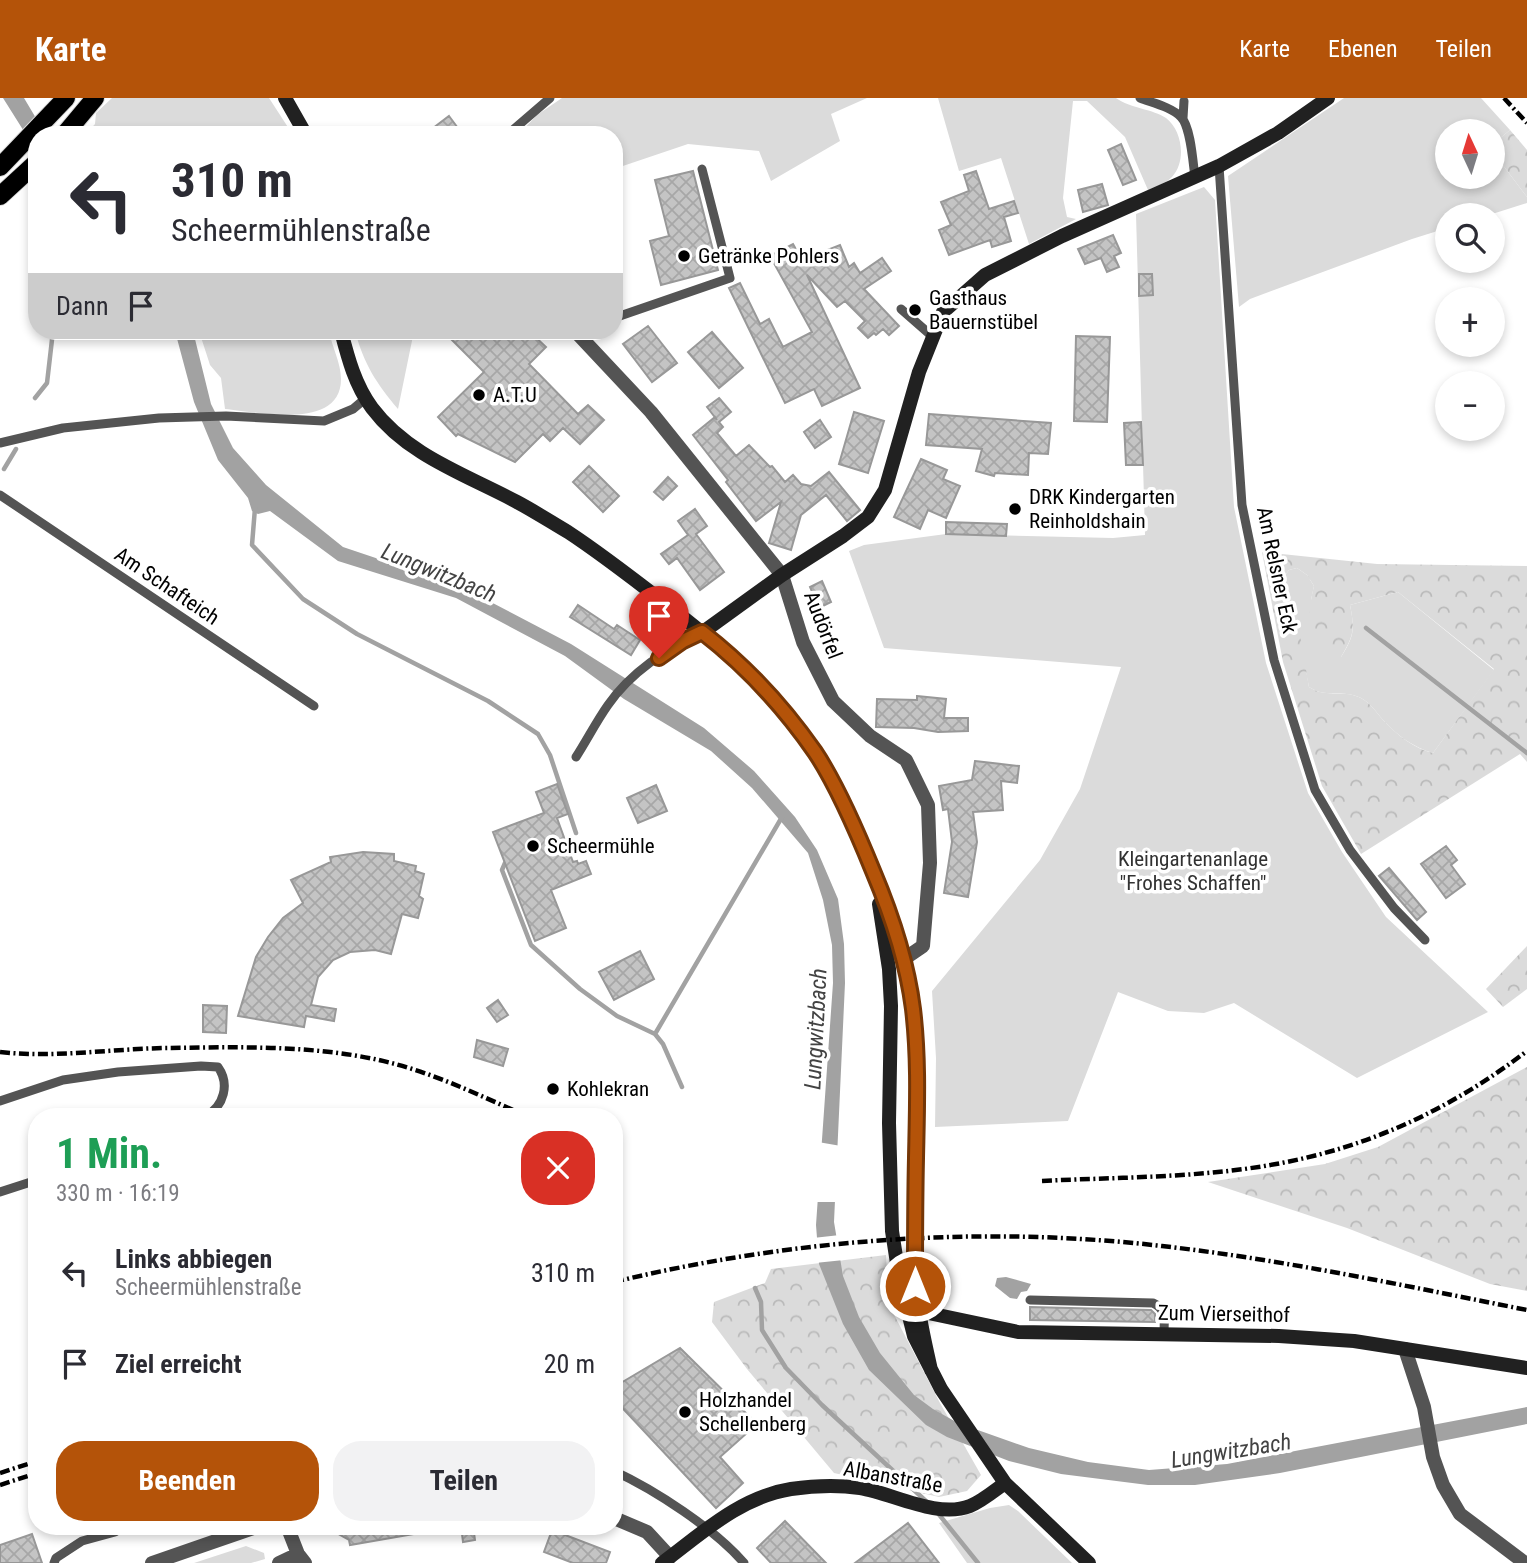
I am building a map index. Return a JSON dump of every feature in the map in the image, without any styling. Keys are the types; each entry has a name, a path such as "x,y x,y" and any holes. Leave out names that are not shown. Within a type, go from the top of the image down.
{"main road":[{"path":"72,126 95,98"},
{"path":"285,98 301,126"},
{"path":"702,632 868,517 885,490 919,372 943,312 985,275 1062,236 1219,166 1278,132 1328,98"},
{"path":"41,126 61,105"},
{"path":"4,164 28,139"},
{"path":"0,196 28,171"},
{"path":"343,340 351,369 371,407 397,436 460,475 517,502 569,533 702,632 750,673 778,704 816,754 858,834 890,913 904,959 913,1009 919,1095 914,1336 941,1389 1005,1483 1089,1563"},
{"path":"872,869 889,969 892,1231 913,1312"},
{"name":"Zum Vierseithof","path":"913,1312 1018,1332 1279,1336 1354,1341 1527,1368"},
{"name":"Albanstraße","path":"666,1560 705,1529 756,1499 789,1490 860,1488 915,1504 945,1508 968,1507 1005,1483"}],"street":[{"name":"Audörfel","path":"584,340 651,412 782,575 803,642 833,701 870,736 906,760 928,805 930,863 923,946 904,959"},
{"path":"1405,1349 1443,1485 1460,1514 1525,1563"},
{"path":"623,1522 647,1532 666,1560"},
{"path":"152,1563 233,1535"},
{"path":"279,1563 302,1559 291,1535"}],"lane":[{"path":"517,126 550,98"},
{"path":"1140,98 1169,109 1183,118"},
{"path":"1184,101 1183,118 1195,178"},
{"name":"Am Relsner Eck","path":"1219,166 1242,505 1274,660 1315,790 1350,850 1394,908 1425,940"},
{"path":"623,315 730,278 702,169"},
{"path":"901,309 933,337"},
{"path":"0,443 63,428 159,418 226,416 324,421 353,409 366,398"},
{"name":"Am Schafteich","path":"0,495 314,706"},
{"path":"576,757 609,703 639,671 683,641 702,632"},
{"path":"0,1101 63,1080 118,1072 201,1066 218,1067 222,1074 223,1099 216,1108"},
{"path":"0,1192 28,1183"},
{"path":"1030,1300 1153,1303 1160,1306 1164,1315 1164,1334"},
{"path":"623,1476 654,1493 705,1529 744,1563"},
{"path":"54,1563 56,1558 82,1541 104,1535"}],"green space":[{"path":"112,98 269,98 287,126 93,126 96,113"},
{"path":"562,98 867,98 831,114 840,141 771,181 759,151 688,144 623,166 623,126 527,126 537,115"},
{"path":"938,98 1116,98 1161,115 1171,123 1181,146 1180,163 1170,179 1148,190 1125,137 1087,101 1073,101 1063,198 1067,217 1076,219 1029,244 1001,158 959,171"},
{"path":"1344,98 1481,98 1500,119 1435,119 1435,189 1505,189 1505,168 1527,197 1527,203 1505,210 1505,203 1435,203 1435,232 1250,299 1239,307 1228,176"},
{"path":"1510,130 1527,150 1527,197 1505,168 1505,134"},
{"name":"Kleingartenanlage \"Frohes Schaffen\"","path":"1204,187 1215,200 1234,507 1266,663 1308,793 1342,852 1386,917 1488,1012 1357,1078 1234,1003 1204,1013 1168,1011 1118,992 1068,1121 935,1127 936,1058 932,991 1040,860 1080,789 1121,667 884,648 849,551 864,545 946,534 1113,538 1145,535 1136,214"},
{"path":"202,340 332,340 341,379 337,395 328,406 313,412 276,415 225,409 221,378 210,365"},
{"path":"358,340 412,340 398,409 372,373"},
{"path":"1262,552 1377,564 1527,566 1527,762 1520,754 1361,854 1322,786 1283,662","holes":["1297,568 1307,575 1314,586 1310,608 1311,626 1319,643 1335,659 1341,657 1351,637 1353,621 1350,605 1398,592 1494,669 1433,753 1400,736 1361,698 1350,694 1321,692 1309,687 1298,625 1283,578 1289,570"]},
{"path":"1297,568 1307,575 1314,586 1311,600 1341,657 1352,632 1350,605 1398,592 1494,670 1433,753 1400,736 1361,698 1350,694 1321,692 1309,687 1292,604 1284,591 1283,578 1289,570"},
{"path":"1527,946 1527,989 1503,1007 1486,989"},
{"path":"1527,1067 1527,1291 1490,1284 1347,1228 1208,1182 1325,1164 1378,1147"},
{"path":"886,1255 889,1305 981,1475 967,1491 939,1497 834,1473 747,1369 712,1322 714,1302 765,1283 771,1269"},
{"path":"1009,1505 1072,1563 967,1563 939,1523"},
{"path":"246,1546 264,1553 265,1559 251,1563 194,1563"}],"shaded area":[{"path":"3,98 24,98 41,126 28,126 28,138"},
{"path":"177,340 195,340 211,404 233,448 266,485 343,547 462,587 571,644 704,728 754,771 795,817 817,850 838,899 844,944 845,983 834,1222 843,1276 859,1317 880,1353 914,1395 958,1423 1029,1448 1088,1462 1149,1470 1227,1464 1527,1407 1527,1424 1280,1473 1195,1485 1148,1485 1061,1474 1009,1461 947,1437 926,1425 869,1370 843,1324 819,1264 816,1225 833,983 832,945 823,900 808,853 752,788 711,751 624,699 565,656 456,598 338,561 270,511 258,514 252,511 248,498 218,460 194,402"},
{"path":"1006,1277 1031,1284 1017,1299 1010,1298 995,1286 997,1278"}],"pier":[{"path":"818,1142 841,1146 839,1202 814,1202"},
{"path":"840,1235 844,1260 815,1263 813,1238"}],"building":[{"path":"449,116 456,126 436,126"},
{"path":"1121,144 1136,180 1123,185 1108,150"},
{"path":"693,171 718,270 661,285 650,241 669,236 655,180"},
{"path":"976,171 989,209 1014,201 1018,213 1004,217 1011,241 992,247 990,240 949,255 939,230 951,225 941,202 969,191 964,175"},
{"path":"1102,184 1108,205 1083,212 1078,190"},
{"path":"1113,235 1121,253 1114,256 1119,267 1107,272 1101,258 1085,264 1078,249"},
{"path":"793,244 802,260 840,245 849,267 854,263 860,273 882,258 891,271 864,289 899,326 889,335 883,329 868,338 858,328 865,321 845,301 837,307 807,275 860,388 822,406 814,389 785,403 729,288 740,283 760,324 769,319 783,347 812,332 770,256"},
{"path":"1139,274 1152,274 1153,295 1139,296"},
{"path":"648,326 677,363 652,382 623,344"},
{"path":"712,332 743,368 719,388 688,352"},
{"path":"1076,336 1110,337 1107,422 1074,421"},
{"path":"452,340 539,340 546,347 529,364 578,414 588,405 604,420 580,444 563,428 550,441 543,434 515,462 458,434 456,436 438,417 484,372"},
{"path":"719,398 731,412 719,422 723,427 717,433 736,456 749,445 785,482 793,475 801,484 811,486 829,472 860,510 847,521 826,495 801,515 791,550 769,543 781,502 756,521 693,435 715,417 707,407"},
{"path":"854,412 884,421 868,473 839,464"},
{"path":"929,414 1051,423 1048,454 1029,453 1028,475 995,473 994,476 976,471 982,449 926,445"},
{"path":"820,420 831,437 815,448 804,432"},
{"path":"1141,422 1143,465 1126,465 1124,423"},
{"path":"921,459 947,470 943,479 960,486 946,518 928,510 920,529 894,517"},
{"path":"589,466 619,496 603,512 573,482"},
{"path":"668,477 677,486 663,500 654,492"},
{"path":"695,509 707,526 696,534 724,572 700,590 677,558 669,564 661,554 688,535 678,521"},
{"path":"946,522 1007,524 1006,536 946,534"},
{"path":"822,581 831,602 819,608 810,587"},
{"path":"578,605 614,629 617,625 640,640 631,655 570,617"},
{"path":"917,696 946,699 944,718 968,718 968,731 938,732 876,727 877,699 917,700"},
{"path":"975,761 1019,766 1017,783 1001,781 1003,810 973,812 977,842 968,897 944,893 952,842 948,809 943,810 939,786 972,780"},
{"path":"557,784 568,814 557,818 573,862 577,861 578,864 586,861 591,874 551,890 566,928 535,941 493,832 544,813 536,792"},
{"path":"656,785 667,811 638,823 627,798"},
{"path":"1446,846 1457,860 1451,865 1465,884 1446,898 1421,864"},
{"path":"363,852 394,854 394,861 416,866 415,871 424,874 419,896 423,899 418,918 402,914 391,954 375,950 350,952 333,960 318,977 311,1005 336,1009 334,1021 306,1016 304,1027 238,1016 256,957 283,918 303,903 291,880 331,862 330,857"},
{"path":"1389,868 1426,912 1417,920 1379,876"},
{"path":"640,951 654,979 614,1000 599,972"},
{"path":"498,1000 508,1015 497,1022 487,1008"},
{"path":"203,1005 227,1006 226,1033 203,1032"},
{"path":"477,1040 508,1049 503,1066 474,1057"},
{"path":"1030,1307 1151,1310 1155,1314 1155,1322 1030,1320"},
{"name":"Holzhandel Schellenberg","path":"680,1348 757,1424 720,1457 743,1483 716,1508 623,1409 623,1382"},
{"path":"785,1521 826,1563 771,1563 757,1548"},
{"path":"908,1523 939,1563 855,1563"},
{"path":"32,1535 42,1563 0,1563 0,1545"},
{"path":"340,1535 408,1535 350,1545 349,1540"},
{"path":"462,1535 474,1535 475,1540 463,1542"},
{"path":"550,1535 565,1535 610,1552 606,1563 573,1563 544,1552"}],"waterway":[{"path":"35,398 47,383 52,340"},
{"path":"4,469 16,449"},
{"path":"255,508 252,545 303,599 357,634 488,701 538,734 550,755 576,833"},
{"path":"1366,628 1527,753"},
{"path":"655,1034 782,817"},
{"path":"505,863 502,870 531,945 580,989 617,1016 655,1034 663,1044 682,1087"},
{"path":"755,1288 761,1302 762,1330 786,1368 928,1503"},
{"path":"937,1512 978,1563"}],"railway":[{"path":"1504,98 1527,123"},
{"path":"0,1052 62,1054 226,1047 319,1051 380,1060 409,1068 508,1108"},
{"path":"1042,1181 1218,1172 1311,1157 1377,1136 1439,1108 1527,1051"},
{"path":"623,1280 749,1255 818,1246 886,1240 1025,1237 1094,1240 1208,1252 1345,1274 1527,1310"},
{"path":"0,1473 28,1464"},
{"path":"0,1485 28,1476"}],"place":[{"name":"Getränke Pohlers","path":"684,256"},
{"name":"Gasthaus Bauernstübel","path":"915,310"},
{"name":"A.T.U","path":"479,395"},
{"name":"DRK Kindergarten Reinholdshain","path":"1015,509"},
{"name":"Scheermühle","path":"533,846"},
{"name":"Kohlekran","path":"553,1089"},
{"name":"Holzhandel Schellenberg","path":"685,1412"}],"route":[{"path":"659,658 683,641 702,632 750,673 778,704 816,754 858,834 890,913 904,959 913,1009 919,1095 915,1286"}],"water label":[{"name":"Lungwitzbach","path":"439,573"},
{"name":"Lungwitzbach","path":"816,1029"},
{"name":"Lungwitzbach","path":"1231,1451"}]}
